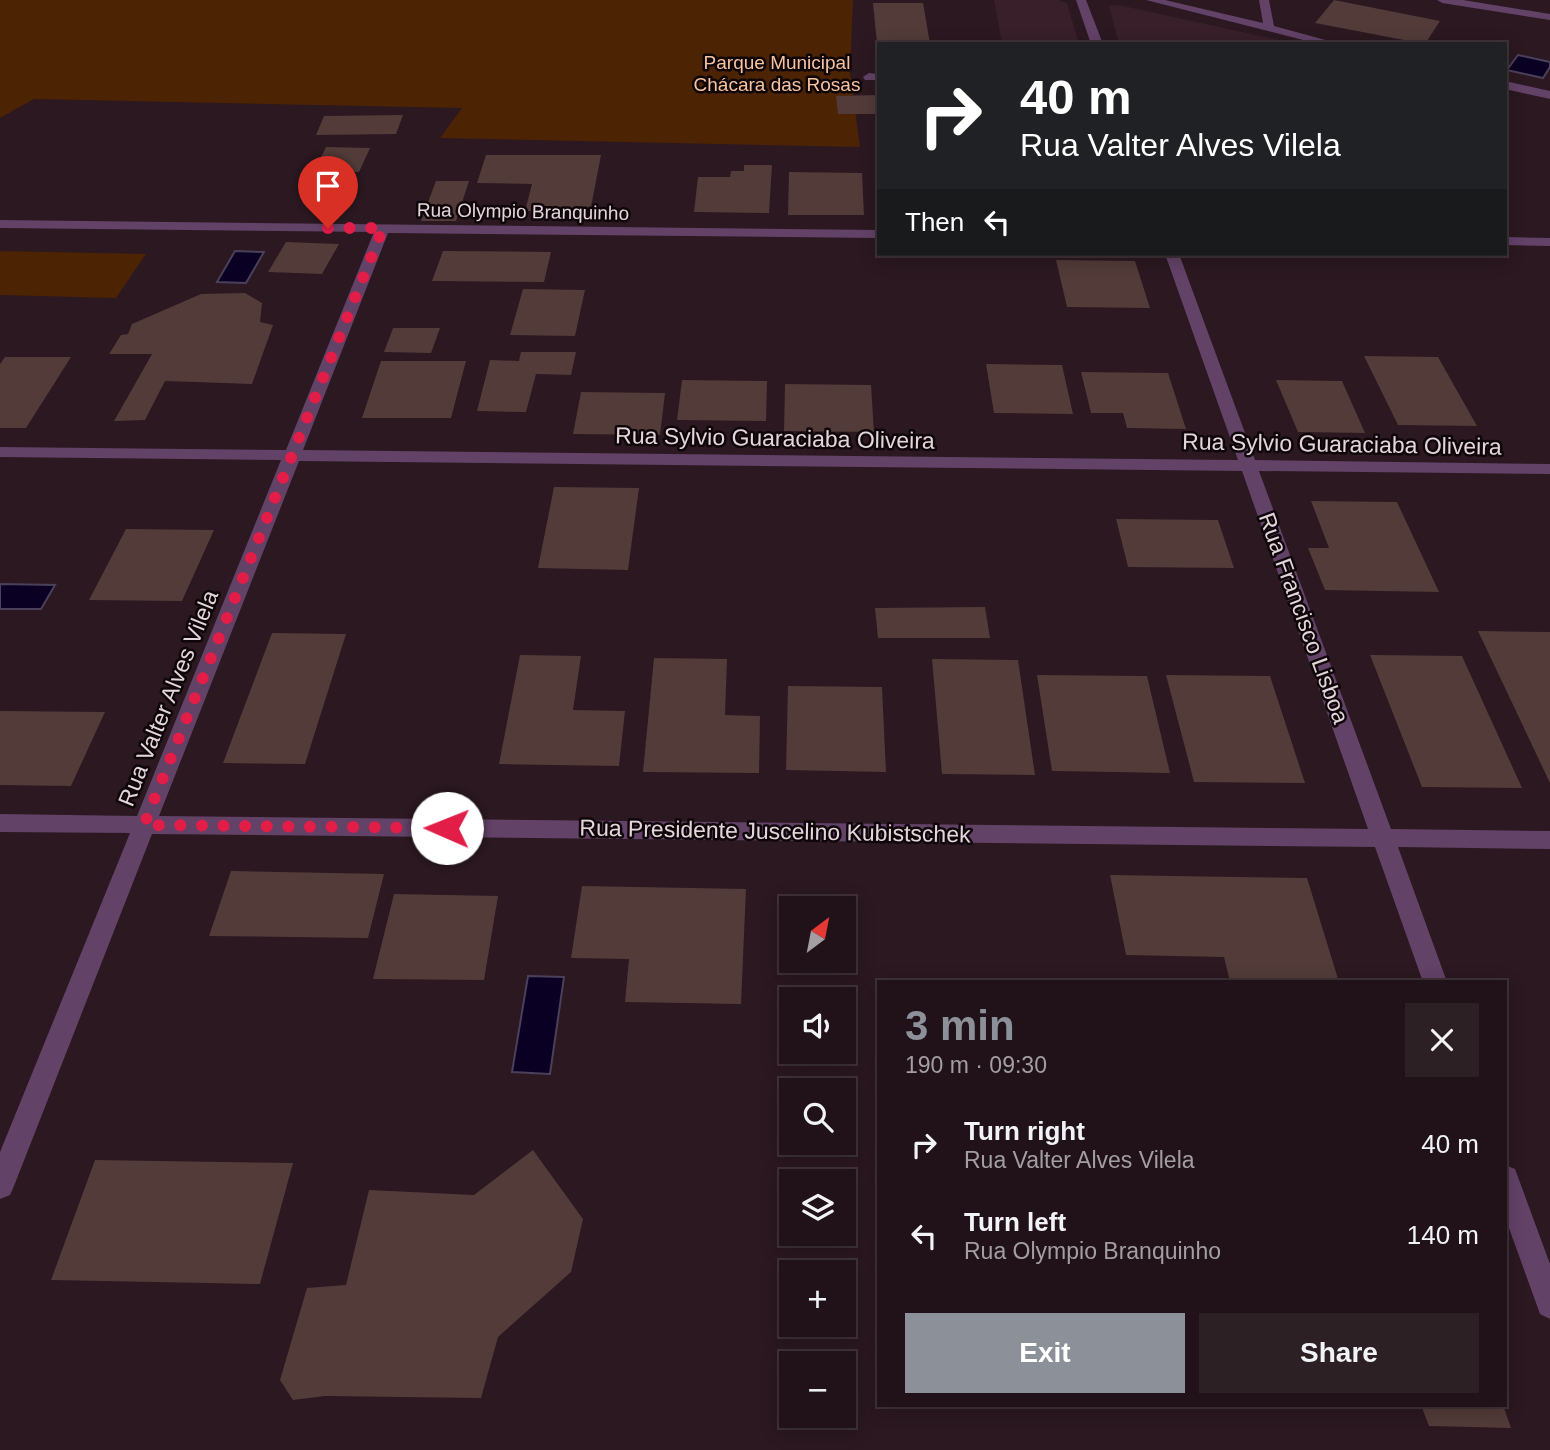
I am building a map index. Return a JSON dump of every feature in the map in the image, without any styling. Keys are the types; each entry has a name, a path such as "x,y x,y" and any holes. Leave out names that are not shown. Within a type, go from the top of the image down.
{"street":[{"path":"1081,0 1096,42"},
{"path":"1151,0 1326,42"},
{"path":"1264,0 1269,28"},
{"path":"1442,0 1550,17"},
{"path":"1513,0 1519,12"},
{"path":"1507,85 1550,95"},
{"name":"Rua Olympio Branquinho","path":"0,224 877,234"},
{"name":"Rua Valter Alves Vilela","path":"0,1186 383,228"},
{"path":"1507,242 1550,242"},
{"name":"Rua Francisco Lisboa","path":"1173,256 1433,980"},
{"name":"Rua Sylvio Guaraciaba Oliveira","path":"0,452 1550,469"},
{"name":"Rua Presidente Juscelino Kubistschek","path":"0,823 1550,840"},
{"path":"1507,1184 1550,1304"}],"shaded area":[{"path":"994,0 1058,0 1067,3 1078,42 1002,42"},
{"path":"1119,5 1288,42 1118,42 1109,6"},
{"path":"1518,55 1550,62 1550,67 1543,78 1507,70"},
{"path":"235,251 264,252 246,283 217,282"},
{"path":"0,584 55,585 41,609 0,609"},
{"path":"528,976 564,977 550,1074 512,1072"}],"green space":[{"name":"Parque Municipal Chácara das Rosas","path":"0,0 853,0 850,73 860,147 440,138 462,108 34,99 0,118"},
{"path":"0,251 146,254 116,298 0,295"}],"building":[{"path":"1334,0 1440,21 1426,42 1315,23"},
{"path":"873,3 923,3 930,42 877,44"},
{"path":"877,95 877,114 838,114 836,96"},
{"path":"403,115 396,134 316,135 324,116"},
{"path":"326,147 370,148 359,172 314,172"},
{"path":"486,155 601,155 590,212 525,211 532,184 477,183"},
{"path":"744,165 772,165 769,213 694,212 698,177 730,177 731,171 744,171"},
{"path":"789,172 862,173 864,215 788,215"},
{"path":"436,181 469,181 456,221 421,221"},
{"path":"286,242 339,244 322,274 268,272"},
{"path":"443,251 551,252 544,282 432,281"},
{"path":"1056,260 1135,261 1150,308 1067,307"},
{"path":"523,289 585,290 575,336 510,335"},
{"path":"245,293 262,303 260,322 273,325 252,384 165,381 145,420 114,421 152,354 109,354 121,335 128,334 132,324 201,294"},
{"path":"393,328 440,328 431,353 384,352"},
{"path":"521,352 576,352 571,375 536,374 526,412 477,411 490,360 519,361"},
{"path":"1364,356 1438,357 1477,426 1398,425"},
{"path":"5,357 71,357 26,428 0,428 0,364"},
{"path":"381,361 466,361 451,418 362,418"},
{"path":"986,364 1062,365 1073,414 994,413"},
{"path":"1081,372 1168,373 1186,429 1127,428 1123,413 1091,413"},
{"path":"682,380 767,381 766,421 677,420"},
{"path":"1276,380 1342,381 1365,433 1298,432"},
{"path":"785,384 871,385 874,432 784,431"},
{"path":"581,392 665,393 660,435 573,434"},
{"path":"554,487 639,488 628,570 538,568"},
{"path":"1311,501 1397,502 1439,592 1325,590 1308,548 1329,548"},
{"path":"1116,519 1218,520 1234,568 1128,567"},
{"path":"126,529 214,530 182,601 89,600"},
{"path":"985,607 990,638 878,638 875,608"},
{"path":"1478,631 1550,632 1550,783"},
{"path":"272,633 346,634 305,764 223,763"},
{"path":"520,655 581,656 573,710 625,711 619,766 499,764"},
{"path":"1370,655 1462,656 1522,788 1422,787"},
{"path":"654,658 727,659 725,715 760,716 759,773 643,772"},
{"path":"932,659 1018,660 1035,775 942,774"},
{"path":"1037,675 1147,676 1170,773 1052,771"},
{"path":"1166,675 1270,676 1305,783 1194,782"},
{"path":"788,686 882,687 886,772 786,770"},
{"path":"0,711 105,712 71,786 0,785"},
{"path":"231,871 384,874 368,938 209,936"},
{"path":"1110,875 1307,878 1338,980 1230,980 1224,957 1126,955"},
{"path":"582,886 746,889 741,1004 625,1002 629,959 571,958"},
{"path":"394,894 498,896 484,980 373,979"},
{"path":"533,1150 583,1219 571,1272 498,1337 481,1398 325,1396 293,1400 280,1380 307,1288 346,1285 369,1190 474,1195"},
{"path":"95,1160 293,1163 260,1284 51,1280"},
{"path":"1422,1407 1504,1407 1511,1428 1429,1426"}],"route":[{"path":"328,228 383,228 144,825 447,828"}]}
